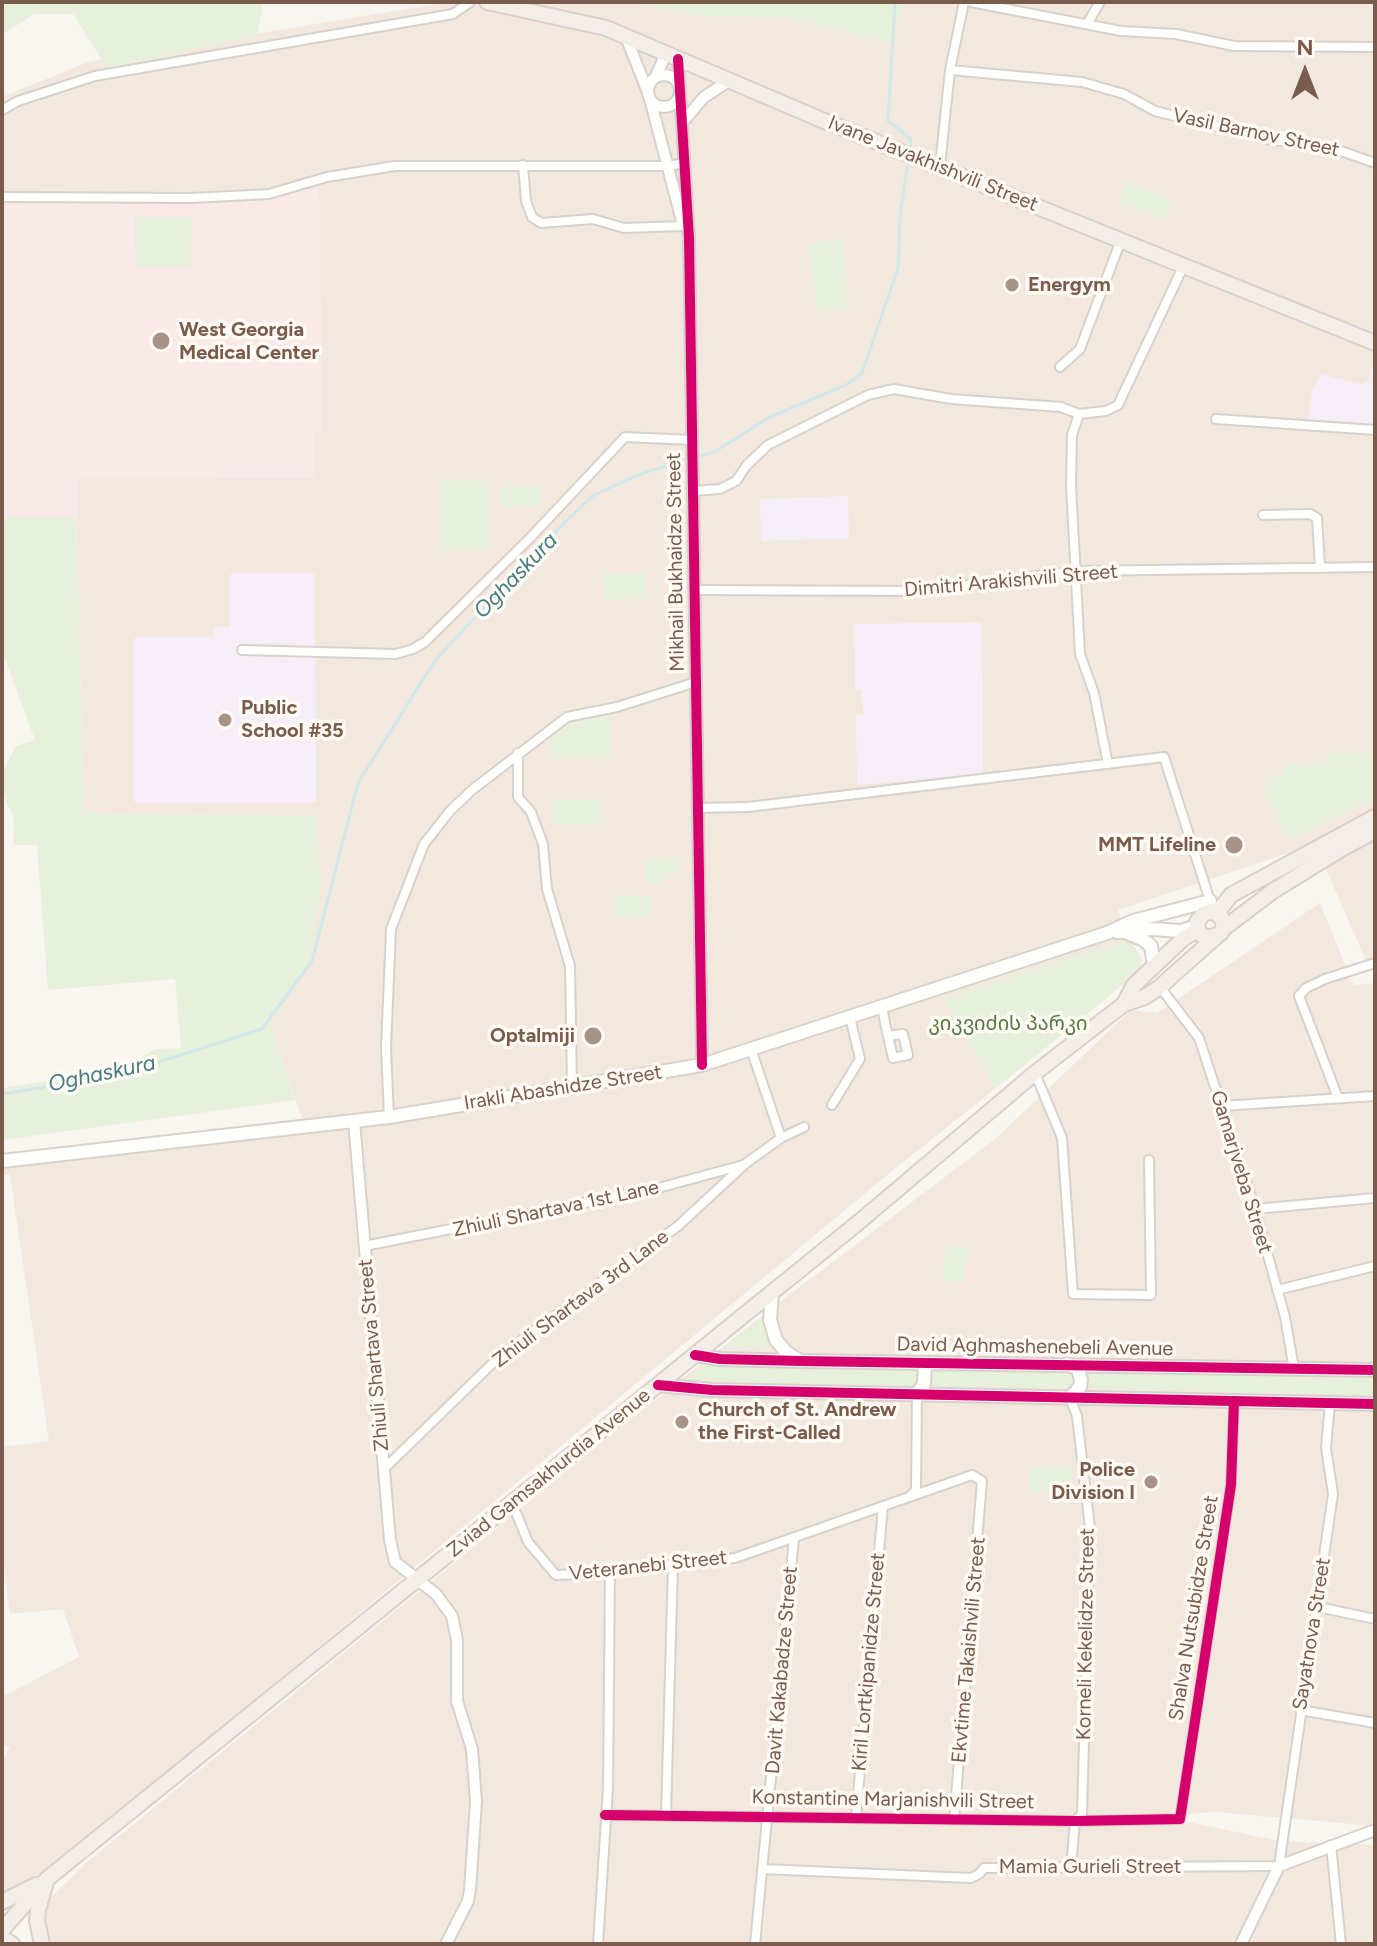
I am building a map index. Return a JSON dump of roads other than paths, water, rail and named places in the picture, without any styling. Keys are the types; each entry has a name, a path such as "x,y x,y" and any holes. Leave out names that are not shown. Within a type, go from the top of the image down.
{"main road":[{"name":"Ivane Javakhishvili Street","path":"487,2 583,22 626,37 1375,343"},
{"path":"1212,909 1223,920 1221,932 1207,938 1197,928 1199,918 1231,895 1375,817"},
{"name":"Zviad Gamsakhurdia Avenue","path":"2,1930 47,1879 695,1355 1035,1073 1124,1004 1145,997 1160,987 1221,932 1273,891 1375,831"},
{"name":"Irakli Abashidze Street","path":"2,1161 389,1117 702,1065 1107,933 1133,921 1184,908 1212,909"},
{"name":"Irakli Abashidze Street","path":"1107,933 1197,928"},
{"name":"Zviad Gamsakhurdia Avenue","path":"1124,1004 1134,985 1197,928"},
{"path":"1124,932 1151,946 1154,966"},
{"path":"772,1292 770,1320 776,1340 786,1352 800,1361"},
{"name":"David Aghmashenebeli Avenue","path":"695,1355 720,1359 800,1361 1375,1370"},
{"path":"917,1394 924,1384 925,1363"},
{"path":"1068,1364 1078,1369 1081,1380 1080,1387 1070,1398"},
{"path":"658,1385 684,1389 1375,1404"},
{"path":"42,1944 37,1921 47,1879"},
{"name":"Zviad Gamsakhurdia Avenue","path":"2,1912 18,1894 47,1879"},
{"path":"2,1892 18,1894"},
{"path":"2,1902 18,1894"},
{"path":"2,1938 12,1944"}],"street":[{"path":"2,110 18,101 95,76 453,14 470,2"},
{"path":"940,166 950,70 964,2"},
{"path":"971,2 1121,31 1176,34 1234,46 1375,47"},
{"path":"1087,24 1100,2"},
{"name":"Mikhail Bukhaidze Street","path":"626,37 649,95 683,226 689,238"},
{"path":"655,78 665,75 674,78 680,91 677,100 664,107 655,103 649,95 649,85 672,57"},
{"name":"Mikhail Bukhaidze Street","path":"672,57 680,91 689,238 702,1065"},
{"name":"Vasil Barnov Street","path":"950,70 1082,82 1124,94 1155,111 1262,138 1338,150 1375,163"},
{"path":"682,123 704,97 729,81"},
{"path":"2,197 192,198 269,194 327,177 395,166 668,166 684,163"},
{"path":"523,165 526,201 532,217 541,223 593,219 624,228 683,226"},
{"path":"1060,367 1080,349 1121,240"},
{"path":"693,491 720,489 736,481 747,465 768,445 868,395 894,389 951,399 1061,407 1079,414 1093,415 1118,405 1184,265"},
{"path":"1079,414 1072,435 1071,486 1080,654 1094,693 1108,764"},
{"path":"1216,419 1375,430"},
{"path":"242,650 396,654 413,649 425,642 531,537 625,437 692,444"},
{"path":"1263,515 1310,514 1317,518 1320,568"},
{"name":"Dimitri Arakishvili Street","path":"694,590 922,591 1077,571 1375,567"},
{"path":"389,1117 386,1048 391,929 424,844 450,811 518,753 567,717 617,707 696,682"},
{"path":"518,753 518,797 531,812 543,844 547,889 570,966 572,1086"},
{"path":"698,808 748,807 1164,757 1212,909"},
{"path":"1338,1098 1299,996 1306,988 1325,979 1375,963"},
{"name":"Gamarjveba Street","path":"1160,987 1199,1038 1255,1209 1285,1317 1294,1369"},
{"path":"882,1006 888,1036"},
{"path":"832,1105 860,1059 850,1017"},
{"path":"751,1049 781,1138"},
{"path":"1035,1073 1062,1138 1073,1294 1151,1295 1149,1160"},
{"path":"1221,1106 1375,1096"},
{"name":"Zhiuli Shartava Street","path":"354,1121 390,1540 395,1562 436,1594 452,1616 457,1640 457,1701 472,1749 475,1780 470,1890 468,1901 446,1944"},
{"path":"745,1164 781,1138 804,1127"},
{"name":"Zhiuli Shartava 1st Lane","path":"364,1246 651,1190 745,1164"},
{"name":"Zhiuli Shartava 3rd Lane","path":"384,1469 501,1355 678,1226 745,1164"},
{"path":"1255,1209 1375,1198"},
{"path":"1277,1290 1375,1266"},
{"path":"911,1496 916,1490 917,1394"},
{"name":"Korneli Kekelidze Street","path":"1070,1398 1077,1416 1090,1528 1082,1814 1075,1821 1071,1869"},
{"name":"Shalva Nutsubidze Street","path":"1180,1819 1231,1485 1234,1401"},
{"name":"Sayatnova Street","path":"1279,1866 1333,1494 1326,1448 1330,1403"},
{"name":"Veteranebi Street","path":"512,1503 528,1542 556,1575 735,1558 972,1475 982,1481"},
{"name":"Ekvtime Takaishvili Street","path":"954,1820 982,1481"},
{"name":"Kiril Lortkipanidze Street","path":"856,1817 883,1506"},
{"name":"Davit Kakabadze Street","path":"755,1944 794,1538"},
{"path":"666,1815 673,1565"},
{"path":"598,1944 608,1788 610,1570"},
{"path":"1318,1607 1375,1619"},
{"path":"1300,1710 1375,1723"},
{"name":"Konstantine Marjanishvili Street","path":"605,1815 1075,1821 1180,1819"},
{"path":"1241,1944 1279,1866 1375,1830"},
{"path":"1331,1845 1341,1944"},
{"name":"Mamia Gurieli Street","path":"762,1869 971,1878 984,1868 1279,1866"}],"waterway":[{"name":"Oghaskura","path":"895,2 888,121 911,139 910,150"},
{"name":"Oghaskura","path":"697,457 714,452 770,417 848,384 862,373 898,268 900,216 908,162"},
{"name":"Oghaskura","path":"2,1094 118,1075 262,1029 312,961 358,783 436,659 594,495 638,475 690,458"}],"place":[{"name":"Energym","path":"1012,285"},
{"name":"West Georgia Medical Center","path":"161,341"},
{"name":"Public School #35","path":"225,720"},
{"name":"MMT Lifeline","path":"1234,845"},
{"name":"Optalmiji","path":"593,1036"},
{"name":"Church of St. Andrew the First-Called","path":"682,1422"},
{"name":"Police Division I","path":"1151,1482"}],"park label":[{"name":"კიკვიძის პარკი","path":"1008,1024"}]}
